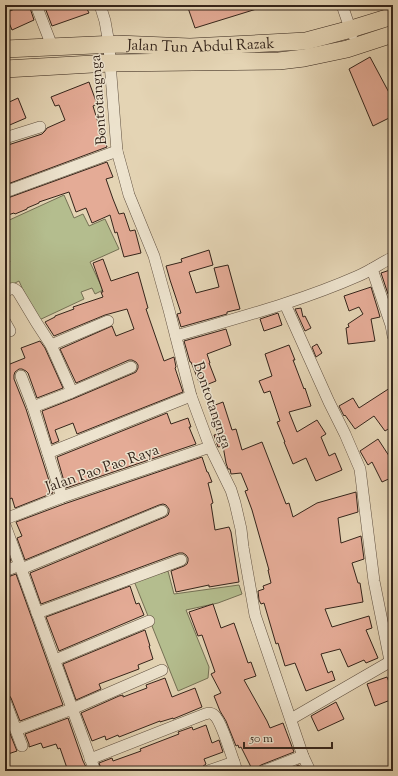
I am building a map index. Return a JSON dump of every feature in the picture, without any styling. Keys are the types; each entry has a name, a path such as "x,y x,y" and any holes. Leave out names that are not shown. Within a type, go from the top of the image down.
{"main road":[{"name":"Jalan Tun Abdul Razak","path":"5,49 109,44 190,47 306,41 393,16"},
{"name":"Jalan Tun Abdul Razak","path":"5,69 110,63 279,61 304,58 347,49 393,34"}],"street":[{"path":"36,5 52,46"},
{"name":"Bontotangnga","path":"100,5 105,21 109,44 117,151 124,180 154,256 191,396 210,447 231,490 241,529 242,547 254,615 303,756 310,771"},
{"path":"342,5 351,29 355,46"},
{"path":"5,138 40,127"},
{"path":"5,192 117,151"},
{"path":"176,336 313,295 359,276 393,258"},
{"path":"372,269 391,325 393,336"},
{"path":"5,292 13,288 18,292 51,345 72,392"},
{"path":"285,304 360,469 377,601 392,660 291,719"},
{"path":"51,345 108,321"},
{"path":"33,407 131,367"},
{"path":"21,376 33,407 62,496"},
{"path":"48,453 191,396"},
{"name":"Jalan Pao Pao Raya","path":"5,519 62,496 210,447"},
{"path":"5,571 20,567 162,511"},
{"path":"5,525 95,771"},
{"path":"37,613 181,560"},
{"path":"55,660 148,621"},
{"path":"16,730 72,709 162,670"},
{"path":"5,701 22,746"},
{"path":"90,759 210,713 215,716 220,723 235,766 208,771"},
{"path":"264,771 303,756"}],"green space":[{"path":"64,195 74,218 83,214 89,226 105,219 119,249 90,262 103,290 95,294 92,288 81,292 84,299 37,321 19,281 5,288 5,264 10,262 5,252 5,222"},
{"path":"168,571 174,594 239,585 242,594 218,603 186,610 209,667 208,678 178,691 134,581"}],"building":[{"path":"24,5 29,5 34,20 12,30 5,13"},
{"path":"44,5 85,5 89,13 52,26"},
{"path":"187,5 263,5 263,7 195,28"},
{"path":"370,57 393,100 393,116 373,126 349,69"},
{"path":"89,82 97,104 93,106 107,147 5,185 5,146 42,134 47,128 65,120 59,105 55,106 51,97"},
{"path":"18,98 26,118 5,127 5,104"},
{"path":"107,162 113,177 106,179 113,199 119,214 124,213 130,231 135,230 141,253 124,257 117,232 115,233 110,215 92,223 86,208 76,212 69,192 39,202 15,214 5,216 5,199"},
{"path":"209,250 213,265 189,272 196,293 219,287 214,268 228,265 240,309 181,327 177,314 181,313 166,266 182,262 181,259"},
{"path":"103,259 111,281 138,272 148,308 146,309 164,361 174,357 175,368 183,392 77,434 73,423 55,430 59,441 52,444 42,411 134,373 138,368 136,362 129,360 76,383 60,349 112,326 116,336 134,329 127,309 105,315 54,336 45,322 55,316 74,309 73,307 103,297 101,292 103,292 93,263"},
{"path":"393,269 393,292 388,294 381,273"},
{"path":"371,287 380,317 371,319 375,341 348,344 346,328 349,327 348,324 363,314 359,307 349,311 344,296"},
{"path":"301,308 303,317 305,316 311,328 305,331 295,309"},
{"path":"278,313 282,325 264,331 260,319"},
{"path":"226,329 231,345 207,354 216,381 201,387 190,362 184,341"},
{"path":"40,341 45,348 63,388 37,398 26,371 19,369 15,372 14,379 26,409 53,493 15,508 12,498 5,501 5,366 25,358 21,348"},
{"path":"317,344 322,353 316,357 312,347"},
{"path":"289,345 295,360 293,360 311,406 289,412 297,432 317,420 326,434 321,437 329,456 335,453 342,470 316,481 306,458 293,464 277,422 280,421 270,391 264,393 259,381 272,376 265,354"},
{"path":"393,386 393,426 385,431 374,416 355,429 345,415 344,416 339,406 353,398 359,408"},
{"path":"223,402 232,430 236,429 242,450 262,442 286,504 289,503 293,517 317,503 356,492 358,512 338,518 341,543 361,536 364,559 352,563 358,583 360,583 363,602 325,609 332,627 369,616 372,628 366,630 378,658 366,663 364,660 348,667 340,649 321,654 328,673 332,671 335,680 306,691 295,663 285,666 278,643 276,644 264,603 261,604 259,600 258,591 264,589 263,586 271,583 269,570 245,491 248,490 241,473 231,474 226,463 223,446 218,447 214,435 219,434 210,407"},
{"path":"167,413 171,424 188,418 191,427 189,427 196,444 66,488 57,457"},
{"path":"378,439 393,462 393,477 382,482 372,462 368,465 360,451"},
{"path":"202,457 212,482 208,483 213,503 211,504 215,530 229,527 239,582 209,587 209,585 176,592 171,571 184,566 188,561 186,555 179,553 41,604 30,573 165,517 168,515 169,509 166,505 159,505 25,560 17,538 22,536 16,522"},
{"path":"5,545 11,561 5,563"},
{"path":"16,574 63,705 20,721 11,698 9,695 5,694 5,578"},
{"path":"130,586 136,604 139,603 144,615 59,651 46,617"},
{"path":"213,604 221,628 234,623 248,663 251,662 256,676 244,680 270,728 283,723 294,752 261,765 258,767 257,771 253,771 241,747 239,748 238,745 236,746 226,721 220,711 214,696 221,693 211,674 215,672 202,635 198,636 189,612"},
{"path":"145,630 153,659 138,665 139,669 99,684 101,689 76,700 63,664"},
{"path":"387,677 393,692 393,699 375,706 367,684"},
{"path":"165,678 172,697 195,688 202,707 173,719 160,721 119,737 118,735 106,740 105,736 92,741 81,713 119,696 123,695 123,697 147,688 146,685"},
{"path":"336,702 344,719 318,731 311,716"},
{"path":"68,718 88,771 68,771 60,748 58,749 56,744 43,748 41,743 29,747 25,734"},
{"path":"5,721 17,751 5,755"},
{"path":"206,725 212,743 219,740 223,752 204,759 206,764 201,770 102,771 99,763 112,758 113,761 141,751 140,749 179,734 178,732 192,727 193,730"},
{"path":"299,765 301,771 284,771"}]}
